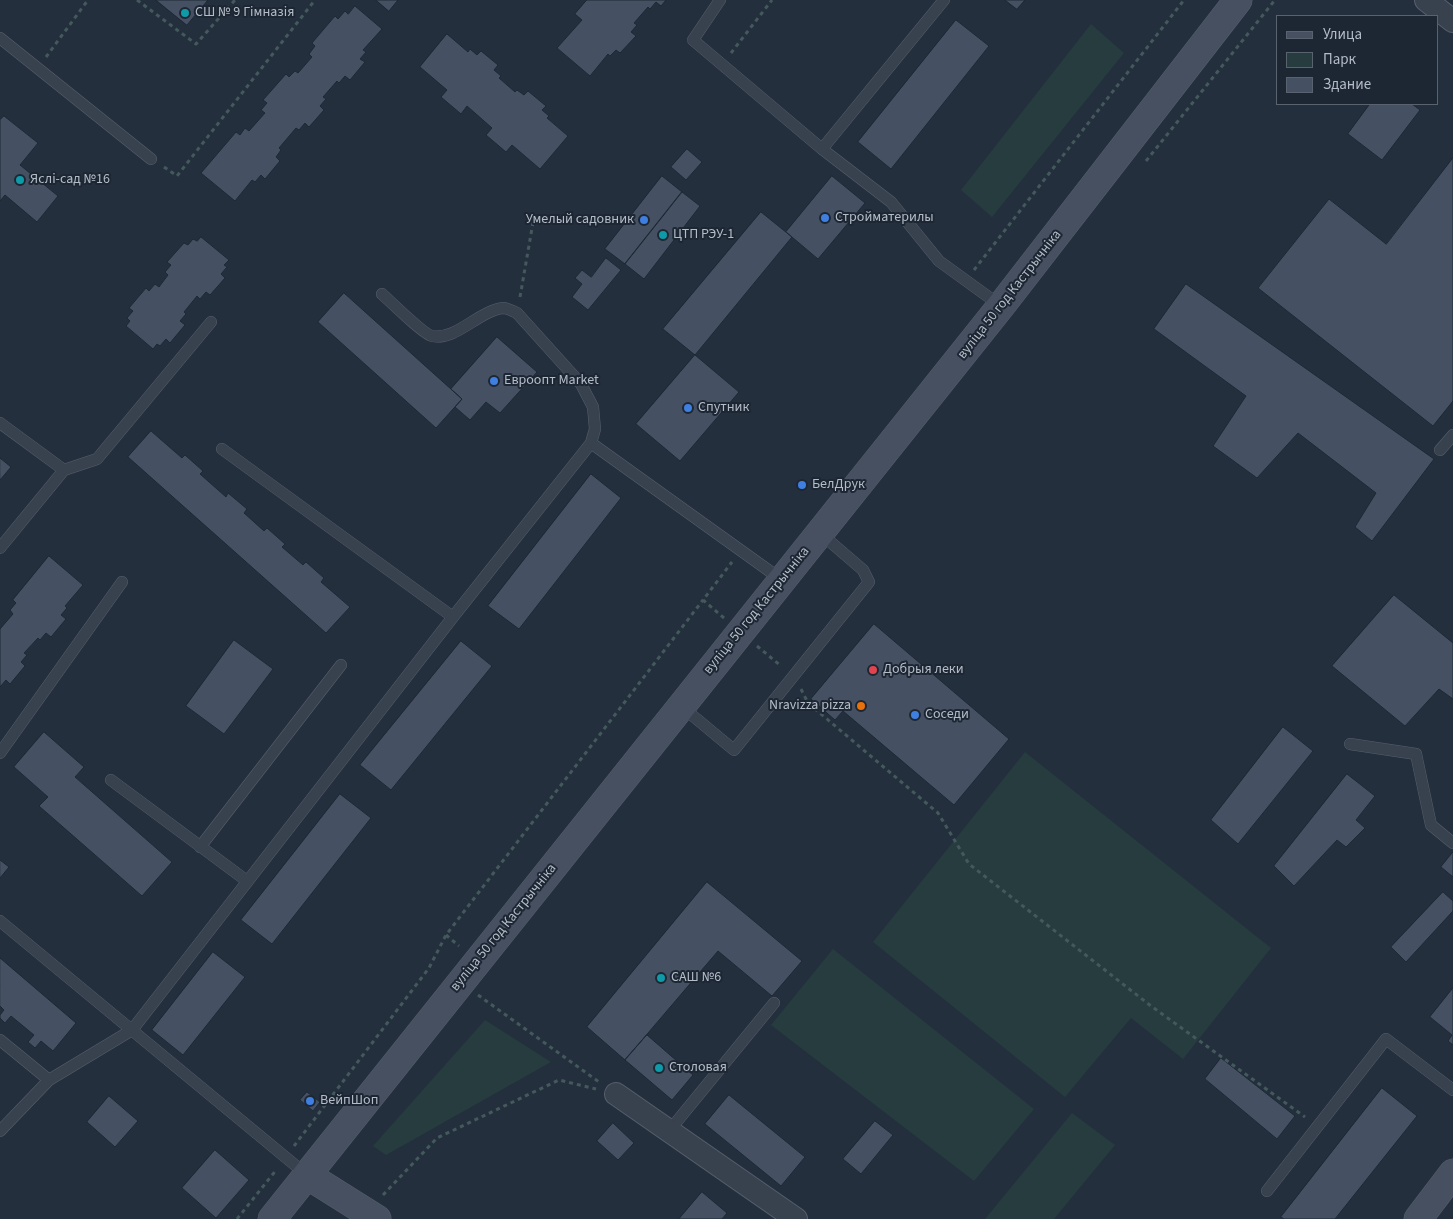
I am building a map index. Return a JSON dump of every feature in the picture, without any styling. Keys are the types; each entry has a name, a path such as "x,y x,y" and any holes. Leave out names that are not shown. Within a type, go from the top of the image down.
{"main road":[{"name":"вуліца 50 год Кастрычніка","path":"272,1219 1002,306 1238,0"},
{"path":"1418,1219 1453,1173"},
{"path":"307,1175 372,1216"}],"street":[{"path":"1426,0 1453,21"},
{"path":"616,1094 796,1219"}],"lane":[{"path":"720,0 693,40 822,149 891,202 939,261 1002,306"},
{"path":"822,149 944,0"},
{"path":"0,38 151,159"},
{"path":"0,1131 49,1080 132,1030 453,617 591,443 596,429 593,407 581,384 517,313 504,308 495,310 486,313 453,333 442,336 430,336 382,294"},
{"path":"1,543 64,470 98,459 211,322"},
{"path":"0,423 64,470"},
{"path":"1440,450 1453,435"},
{"path":"591,443 782,580"},
{"path":"222,449 453,617"},
{"path":"681,706 734,750 794,676 869,582 863,570 820,533"},
{"path":"0,753 122,582"},
{"path":"200,847 341,665"},
{"path":"1350,744 1416,754 1431,825 1453,843"},
{"path":"111,780 247,882"},
{"path":"0,921 307,1175"},
{"path":"669,1132 774,1003"},
{"path":"1267,1191 1386,1039 1453,1090"},
{"path":"0,1040 49,1080"}],"path":[{"path":"38,67 88,0"},
{"path":"136,0 196,44 235,0"},
{"path":"176,176 315,0"},
{"path":"722,64 772,0"},
{"path":"965,281 1184,0"},
{"path":"517,313 535,211"},
{"path":"237,1219 429,968 452,928 703,600"},
{"path":"794,676 808,703 938,813 969,864 1151,1006 1318,1126"},
{"path":"478,995 616,1094"},
{"path":"372,1216 437,1138 559,1080 616,1094"}],"green space":[{"path":"1091,24 1124,53 992,217 961,190"},
{"path":"1025,752 1271,948 1183,1059 1131,1018 1065,1097 873,942"},
{"path":"833,949 1034,1109 974,1181 771,1025"},
{"path":"485,1020 551,1062 386,1155 373,1146"},
{"path":"1072,1113 1115,1145 1054,1219 985,1219"}],"building":[{"name":"СШ № 9 Гімназія","path":"156,0 208,0 187,25"},
{"path":"376,0 398,0 389,11"},
{"path":"587,0 666,0 661,6 656,2 650,9 648,7 634,23 637,25 631,32 636,36 620,53 616,50 610,56 608,54 590,76 557,48 582,20 575,14"},
{"path":"1005,0 1025,0 1017,9"},
{"path":"355,6 382,29 363,50 366,52 360,59 365,62 350,80 345,76 339,83 337,81 323,97 326,99 320,106 324,110 309,127 305,123 299,130 296,128 279,148 281,150 276,157 280,161 265,179 261,175 255,182 252,180 235,201 201,173 236,132 240,135 245,128 249,131 265,113 261,110 267,103 263,100 286,74 289,77 295,71 298,73 312,57 309,54 315,46 312,43 335,16 338,19 345,11 348,14"},
{"path":"956,20 989,46 891,169 858,142"},
{"path":"447,34 468,52 470,49 477,55 481,51 498,65 494,70 501,76 499,78 515,92 517,90 524,95 528,91 546,106 542,110 549,116 547,118 568,136 540,169 512,145 506,152 486,135 492,128 467,106 461,114 441,97 447,90 420,67"},
{"path":"1369,105 1413,105 1420,110 1382,160 1348,134"},
{"name":"Яслі-сад №16","path":"4,116 38,143 20,165 58,196 37,222 5,195 0,201 0,120"},
{"path":"687,149 702,162 686,180 671,167"},
{"path":"1453,158 1453,401 1433,426 1258,288 1329,199 1386,244"},
{"name":"Умелый садовник","path":"662,176 682,192 625,264 605,249"},
{"name":"Стройматерилы","path":"832,176 865,203 818,259 786,232"},
{"name":"ЦТП РЭУ-1","path":"682,192 700,206 644,279 625,264"},
{"path":"761,212 792,237 695,355 663,329"},
{"path":"201,237 229,260 224,265 227,267 221,274 225,278 210,295 206,292 200,299 197,296 184,312 186,314 180,321 185,325 170,343 166,339 160,346 157,344 153,349 126,326 130,321 127,318 133,311 129,308 146,288 149,291 155,284 159,287 168,275 165,272 171,265 167,262 184,243 188,245 193,239 197,241"},
{"path":"606,258 621,270 588,310 572,297 582,284 575,278 582,270 591,277"},
{"path":"1186,284 1434,459 1372,541 1355,527 1376,493 1298,433 1257,478 1213,446 1246,396 1154,329"},
{"path":"344,293 462,399 436,428 318,322"},
{"name":"Евроопт Market","path":"497,337 537,372 500,413 486,402 470,420 455,407 462,399 451,389"},
{"name":"Спутник","path":"695,355 739,392 680,461 636,424"},
{"path":"151,431 182,458 185,455 203,471 200,474 226,497 228,493 247,509 244,513 264,531 267,528 285,544 282,547 303,565 306,562 324,578 321,582 350,607 326,633 128,457"},
{"path":"0,458 11,467 0,480"},
{"path":"591,474 621,498 519,629 488,606"},
{"path":"49,556 83,585 65,606 67,608 61,615 66,619 51,637 46,633 40,640 38,638 24,653 27,655 21,662 25,666 10,684 6,680 0,687 0,629 13,614 10,610 16,603 13,600"},
{"path":"1394,595 1453,643 1453,699 1439,689 1405,726 1332,666"},
{"name":"Соседи","path":"874,624 1009,739 954,805 843,711 835,720 811,699"},
{"path":"234,640 273,669 224,734 186,706"},
{"path":"461,641 492,666 391,790 360,765"},
{"path":"1283,727 1313,751 1238,844 1211,820"},
{"path":"44,732 84,767 75,777 172,862 142,896 39,806 48,797 14,767"},
{"path":"1347,774 1375,796 1356,820 1365,828 1346,847 1337,840 1294,886 1274,866"},
{"path":"340,794 371,818 272,944 241,920"},
{"path":"1453,852 1453,877 1441,867"},
{"path":"0,860 9,867 0,878"},
{"name":"САШ №6","path":"707,882 802,961 772,996 718,951 625,1060 587,1027"},
{"path":"1443,892 1453,901 1453,911 1406,962 1391,947"},
{"path":"213,952 245,977 183,1055 152,1030"},
{"path":"0,958 76,1023 53,1051 41,1041 35,1048 28,1042 34,1035 11,1016 5,1023 0,1018 4,1010 0,1006"},
{"path":"1453,988 1453,1045 1448,1041 1452,1035 1430,1017"},
{"name":"Столовая","path":"647,1035 693,1075 672,1100 625,1060"},
{"path":"1221,1058 1295,1116 1277,1139 1205,1079"},
{"path":"1382,1088 1417,1116 1335,1219 1284,1219 1281,1217"},
{"name":"ВейпШоп","path":"307,1092 320,1102 313,1111 300,1100"},
{"path":"729,1095 805,1157 781,1186 705,1124"},
{"path":"109,1096 138,1121 115,1147 87,1122"},
{"path":"875,1121 893,1135 861,1174 843,1159"},
{"path":"613,1123 634,1143 618,1160 597,1141"},
{"path":"215,1150 249,1180 216,1218 182,1188"},
{"path":"702,1192 727,1213 722,1219 679,1219"}],"place":[{"name":"СШ № 9 Гімназія","path":"185,13"},
{"name":"Яслі-сад №16","path":"20,180"},
{"name":"Стройматерилы","path":"825,218"},
{"name":"Умелый садовник","path":"644,220"},
{"name":"ЦТП РЭУ-1","path":"663,235"},
{"name":"Евроопт Market","path":"494,381"},
{"name":"Спутник","path":"688,408"},
{"name":"БелДрук","path":"802,485"},
{"name":"Добрыя леки","path":"873,670"},
{"name":"Nravizza pizza","path":"861,706"},
{"name":"Соседи","path":"915,715"},
{"name":"САШ №6","path":"661,978"},
{"name":"Столовая","path":"659,1068"},
{"name":"ВейпШоп","path":"310,1101"}]}
